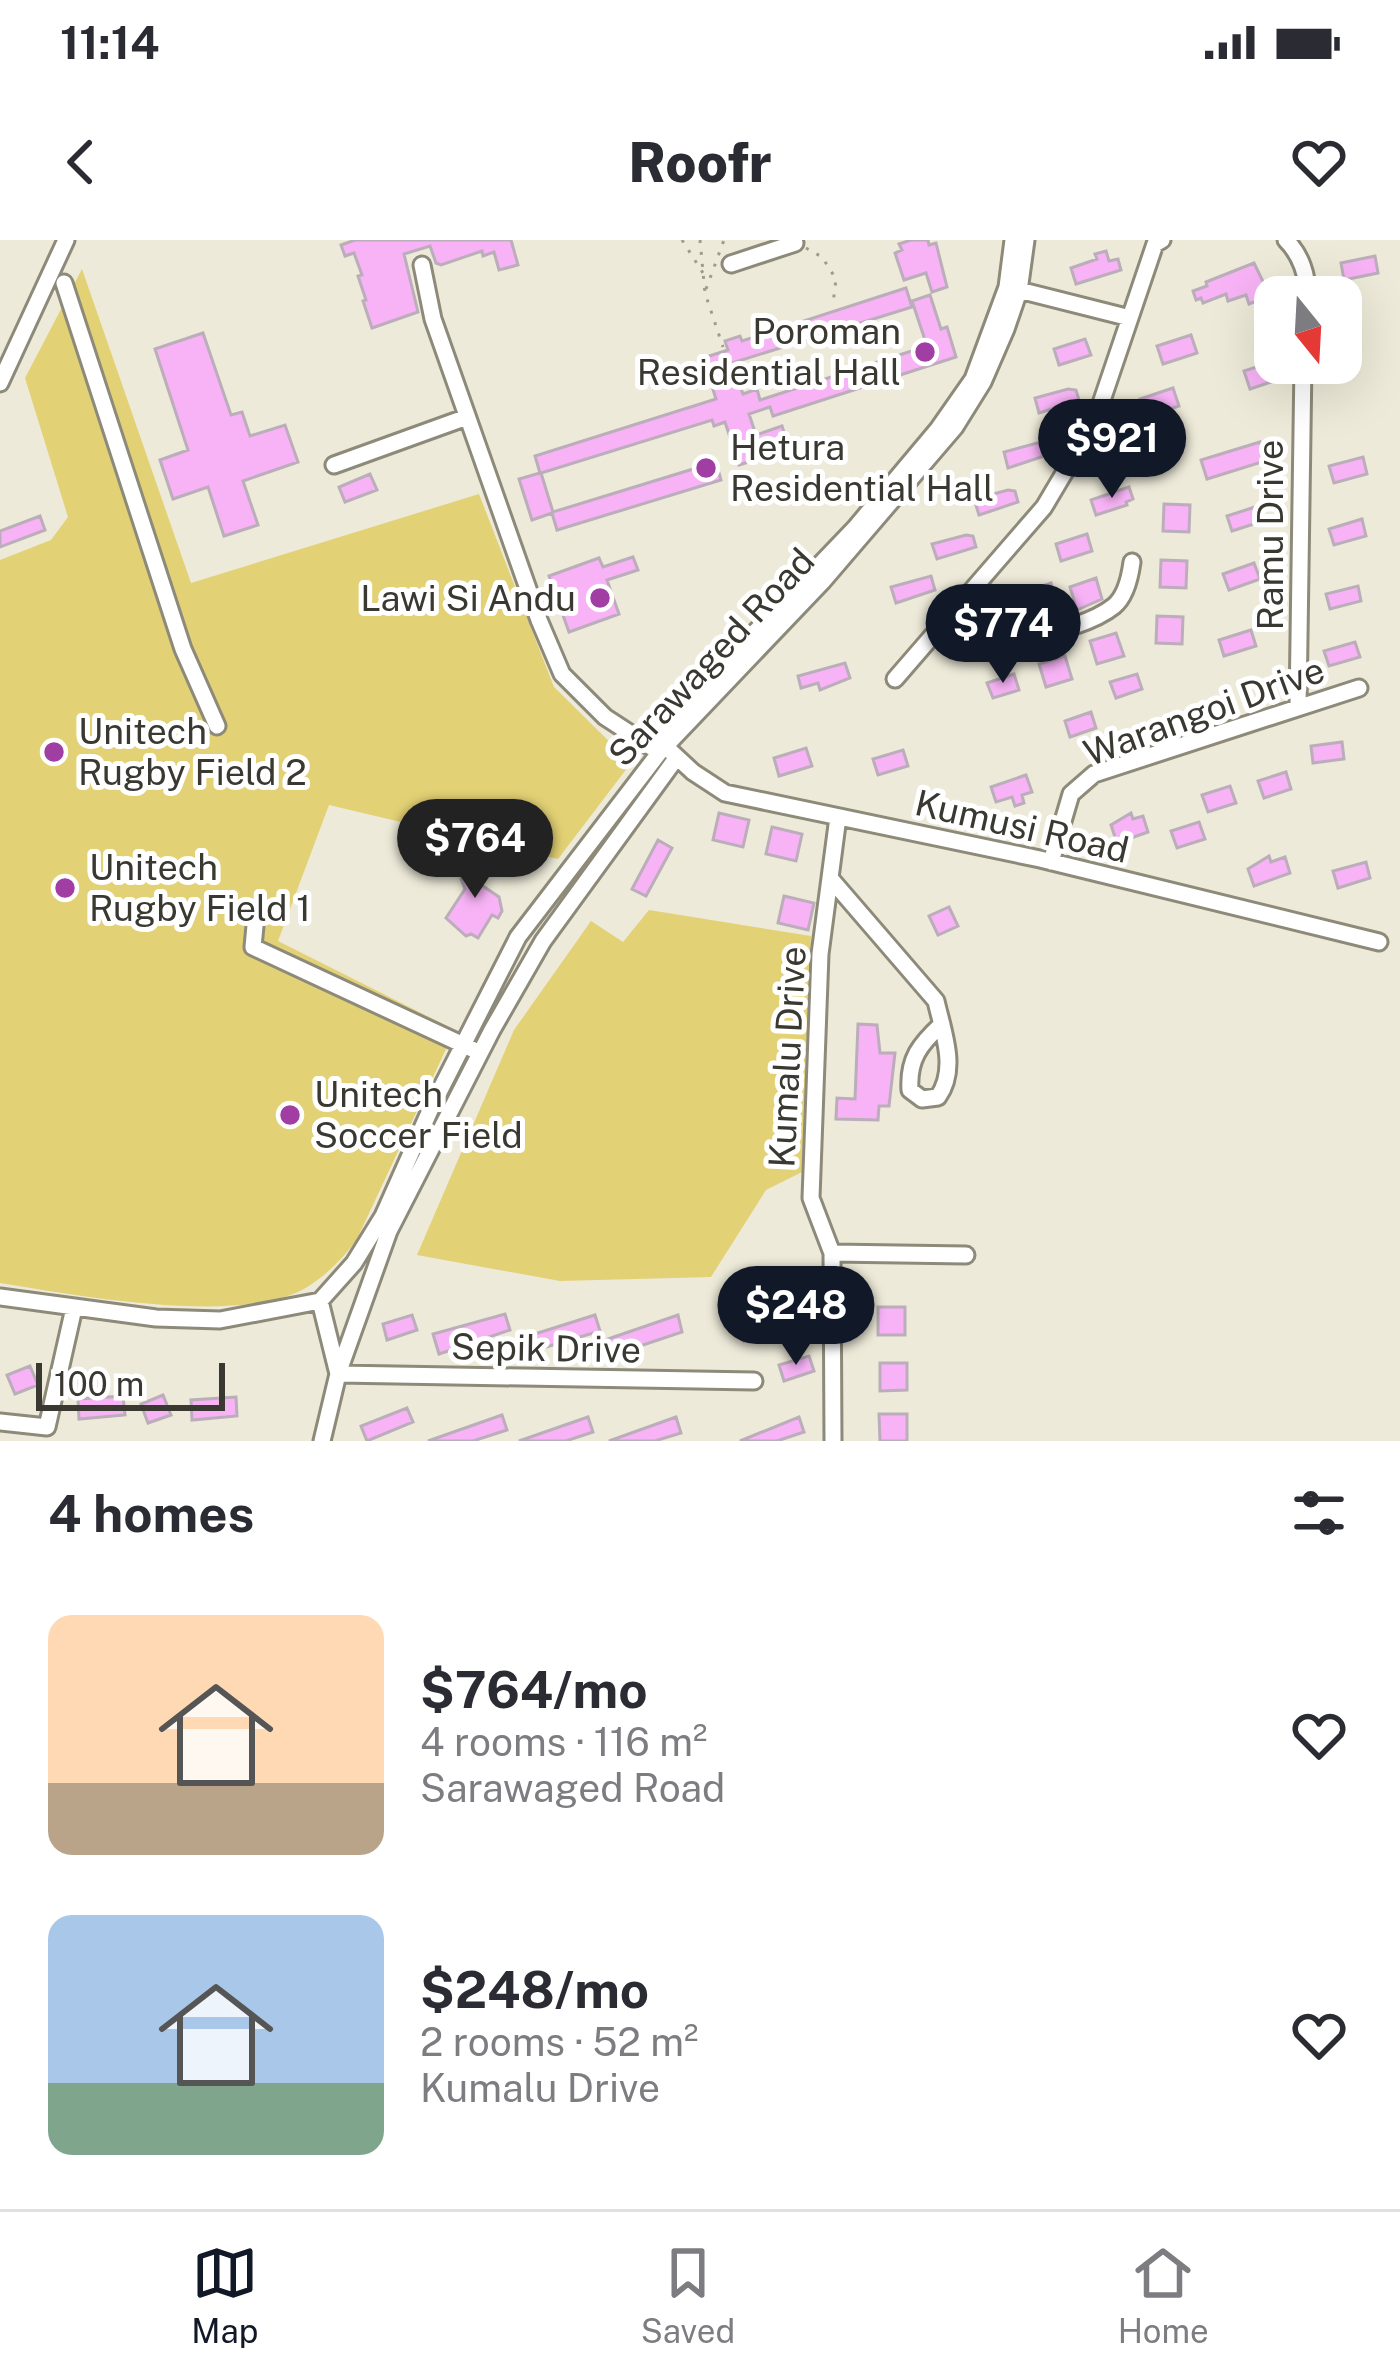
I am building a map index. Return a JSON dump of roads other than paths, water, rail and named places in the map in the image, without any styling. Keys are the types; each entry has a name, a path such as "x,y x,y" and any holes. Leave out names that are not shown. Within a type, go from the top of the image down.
{"street":[{"path":"0,383 66,240"},
{"path":"1013,240 1013,288 1130,318"},
{"name":"Sarawaged Road","path":"320,1301 355,1263 382,1216 431,1106 518,937 662,750 823,581 955,428 983,382 1027,240"},
{"path":"895,679 1044,507 1095,422 1155,244 1162,240"},
{"path":"1286,240 1305,276"},
{"path":"731,264 795,242"},
{"name":"Kumusi Road","path":"422,265 433,320 562,674 604,717 725,794 1051,862 1379,942"},
{"path":"64,283 182,649 217,725"},
{"name":"Ramu Drive","path":"1298,706 1304,384"},
{"path":"334,464 467,417"},
{"path":"962,598 989,626 1020,641 1115,606 1129,583 1132,562"},
{"name":"Warangoi Drive","path":"1051,862 1071,794 1094,774 1359,688"},
{"path":"322,1441 338,1374 389,1231 543,941 662,750"},
{"name":"Kumalu Drive","path":"833,1441 832,1253 811,1198 820,954 838,817"},
{"path":"830,878 936,1000 942,1024"},
{"path":"256,915 254,947 480,1053"},
{"path":"832,1253 966,1255"},
{"path":"0,1297 156,1318 220,1320 320,1301 338,1374"},
{"path":"0,1422 45,1434 74,1308"},
{"path":"338,1374 754,1381"}],"place":[{"name":"Poroman Residential Hall","path":"925,352"},
{"name":"Hetura Residential Hall","path":"706,468"},
{"name":"Lawi Si Andu","path":"600,598"},
{"name":"Unitech Rugby Field 2","path":"54,752"},
{"name":"Unitech Rugby Field 1","path":"65,888"},
{"name":"Unitech Soccer Field","path":"290,1115"}]}
